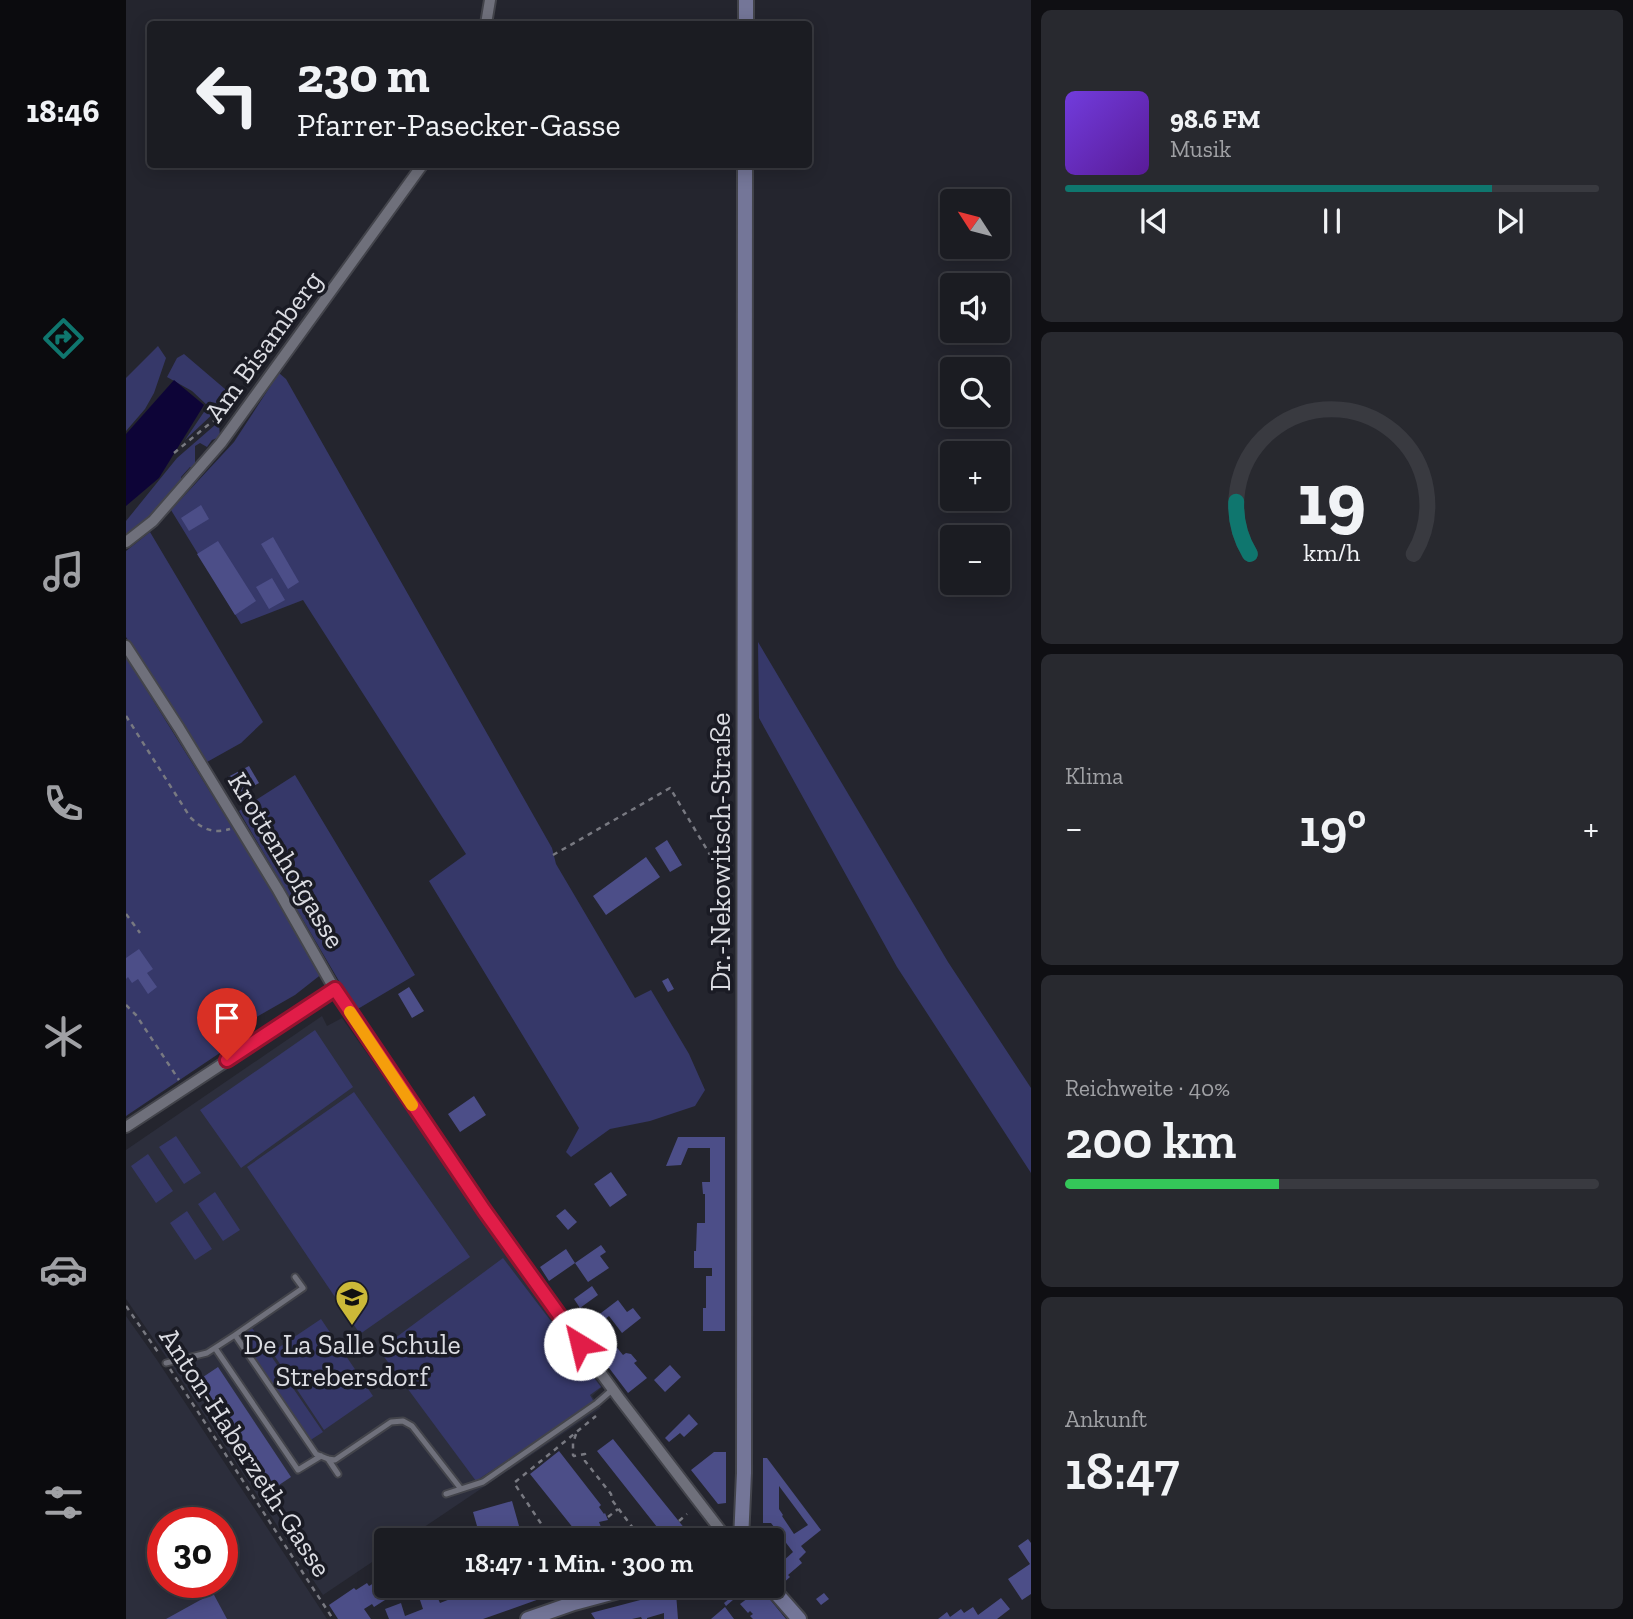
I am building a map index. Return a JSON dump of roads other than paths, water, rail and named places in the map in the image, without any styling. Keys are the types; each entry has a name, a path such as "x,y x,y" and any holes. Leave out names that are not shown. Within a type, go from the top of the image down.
{"main road":[{"path":"746,0 746,21"},
{"name":"Dr.-Nekowitsch-Straße","path":"741,1528 744,1460 745,168"},
{"path":"528,1619 593,1598"},
{"path":"781,1598 799,1619"}],"street":[{"path":"486,21 490,0"},
{"name":"Am Bisamberg","path":"126,542 153,521 221,443 420,168"},
{"name":"Krottenhofgasse","path":"126,646 278,890 335,989 507,1243 627,1409 719,1528"},
{"path":"126,1127 335,989"}],"lane":[{"path":"166,1363 207,1353 235,1335 303,1288 295,1277"},
{"path":"235,1335 316,1454 335,1460 391,1422 403,1421 412,1426 460,1489"},
{"path":"215,1348 298,1470 324,1458"},
{"path":"446,1494 484,1482 614,1389"},
{"path":"324,1458 338,1474"}],"place":[{"name":"De La Salle Schule Strebersdorf","path":"352,1327"}]}
